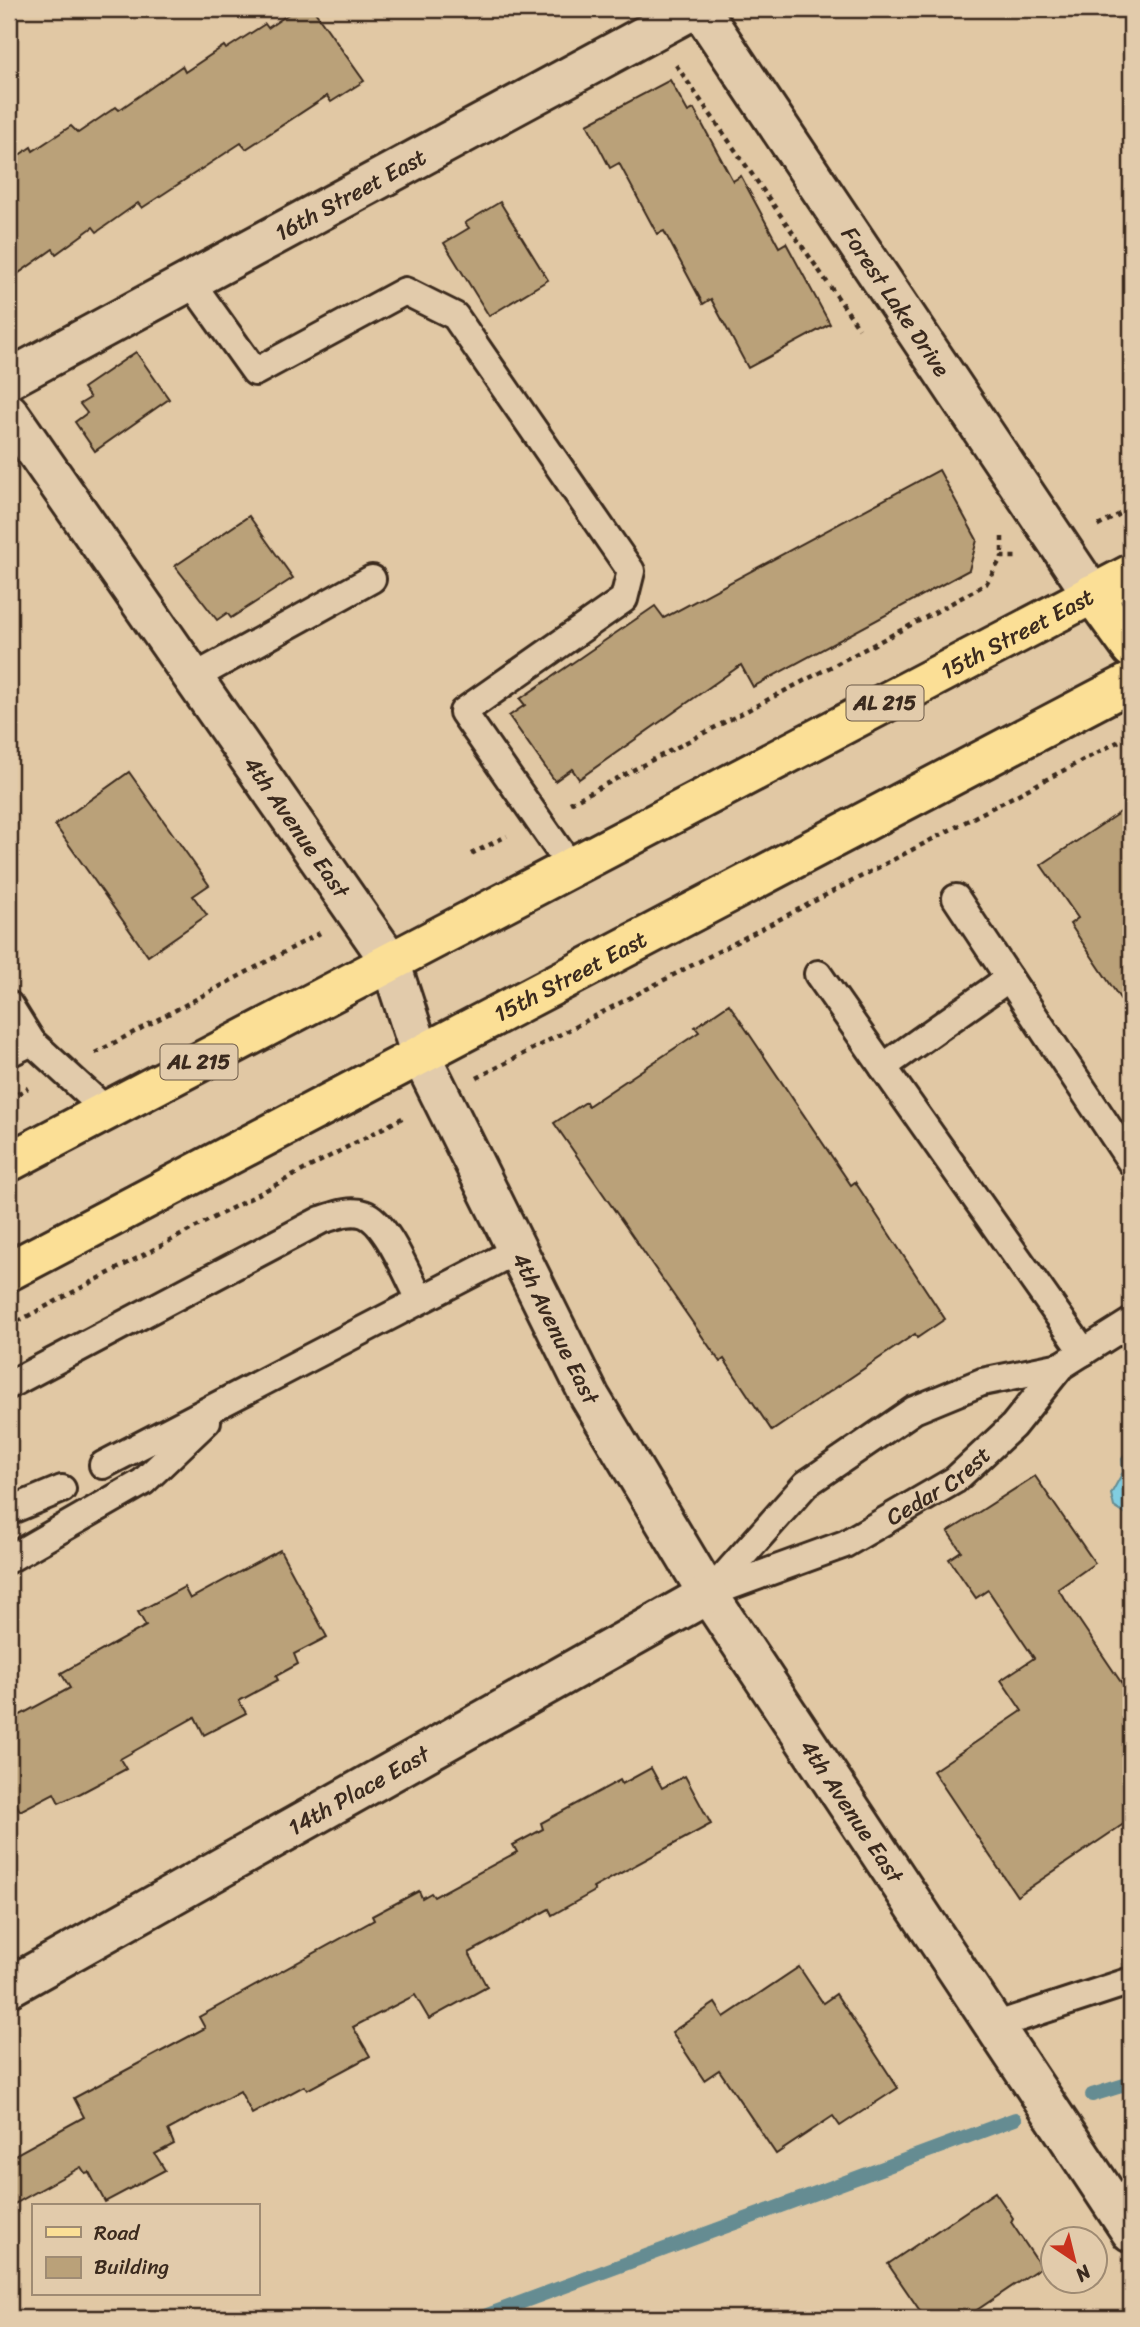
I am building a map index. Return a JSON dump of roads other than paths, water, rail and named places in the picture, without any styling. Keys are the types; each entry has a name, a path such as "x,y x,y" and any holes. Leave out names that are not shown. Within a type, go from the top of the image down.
{"main road":[{"name":"15th Street East","path":"9,1162 1131,574"},
{"path":"1092,594 1131,648"},
{"name":"15th Street East","path":"9,1271 1131,682"}],"street":[{"name":"16th Street East","path":"9,379 694,9"},
{"name":"Forest Lake Drive","path":"700,9 1092,594"},
{"name":"4th Avenue East","path":"9,413 390,961 421,1056 590,1397 708,1594 1131,2232"},
{"name":"14th Place East","path":"9,1987 708,1594"}],"lane":[{"path":"190,281 255,372 405,291 455,316 631,570 624,599 463,712 572,867"},
{"path":"193,678 372,579"},
{"path":"957,898 1131,1162"},
{"path":"818,974 1084,1352"},
{"path":"883,1067 1009,978"},
{"path":"9,1005 20,1048 63,1070 107,1111"},
{"path":"9,1385 321,1220 346,1213 364,1214 381,1227 420,1299"},
{"path":"103,1465 517,1250"},
{"name":"Cedar Crest","path":"708,1594 845,1544 955,1480 1013,1426 1061,1366 1131,1322"},
{"path":"708,1594 806,1484 914,1410 982,1382 1061,1366"},
{"path":"9,1559 144,1482 226,1401"},
{"path":"9,1511 20,1509 62,1489"},
{"path":"994,2026 1131,1981"}],"water":[{"path":"1131,1444 1131,1518 1114,1507 1111,1494 1123,1472 1122,1459"}],"waterway":[{"path":"1092,2095 1131,2083"},
{"path":"479,2318 1015,2119"}]}
